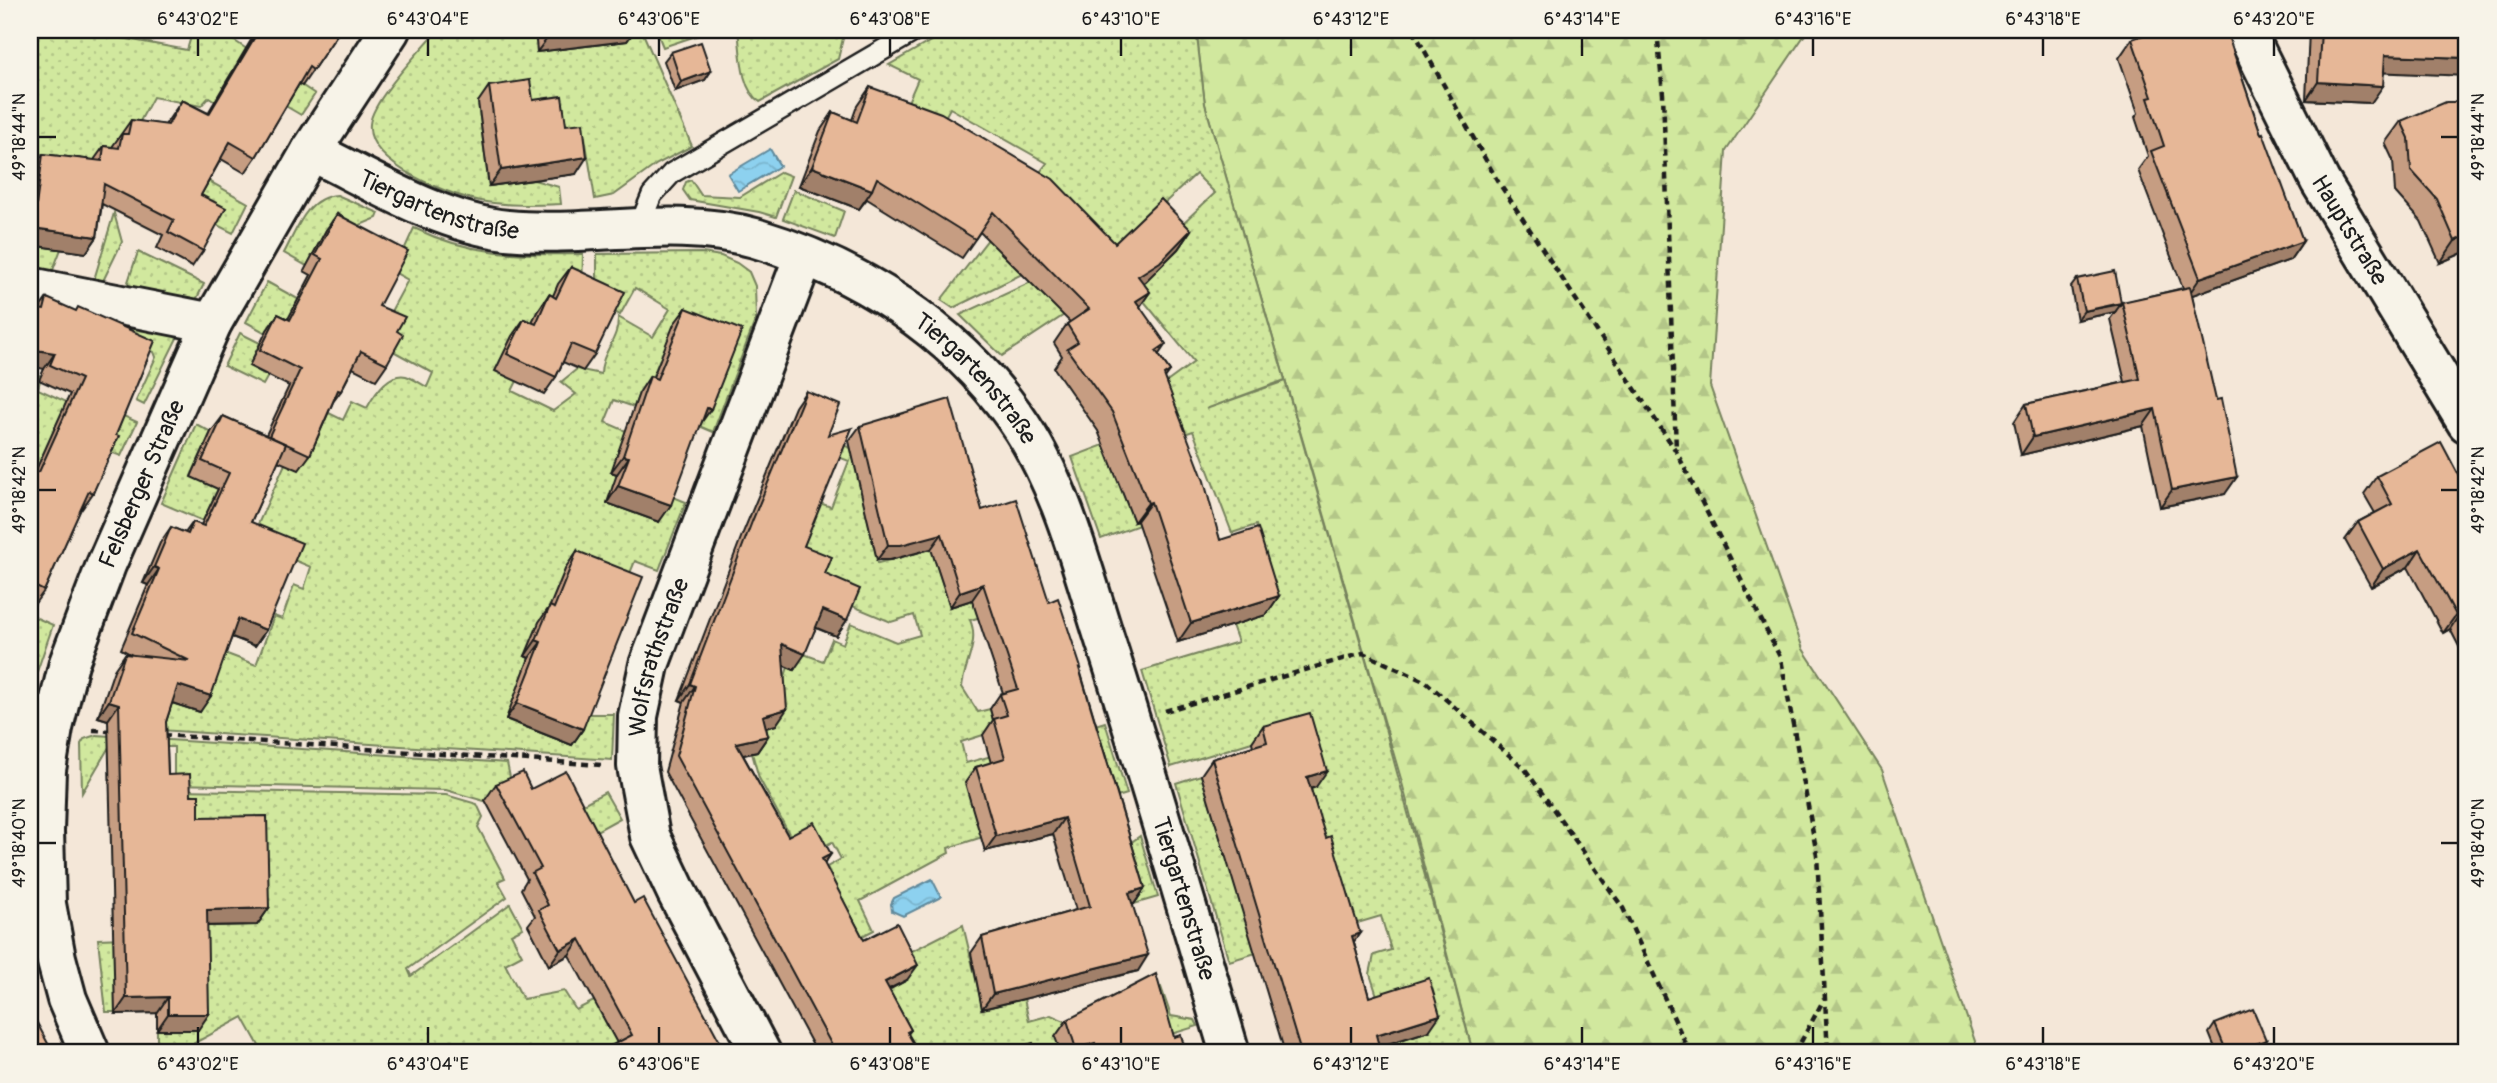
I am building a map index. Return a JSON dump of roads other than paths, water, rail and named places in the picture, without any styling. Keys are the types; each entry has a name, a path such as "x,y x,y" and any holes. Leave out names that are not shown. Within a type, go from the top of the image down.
{"street":[{"name":"Felsberger Straße","path":"90,1053 67,999 43,960 47,904 38,769 53,728 69,663 106,565 212,323 311,151 390,30"},
{"name":"Hauptstraße","path":"2245,30 2320,181 2467,423"},
{"name":"Tiergartenstraße","path":"311,151 430,209 468,223 507,230 706,229 752,237 852,276 896,301 935,331 986,378 1036,449 1054,490 1131,722 1230,1053"},
{"name":"Wolfsrathstraße","path":"761,1053 650,836 636,766 638,716 649,665 804,256"},
{"path":"30,287 212,323"}],"lane":[{"path":"638,229 652,195 672,173 917,30"}],"water":[{"path":"770,149 780,166 738,191 728,174"},
{"path":"932,879 941,897 903,916 892,911 894,898"}]}
